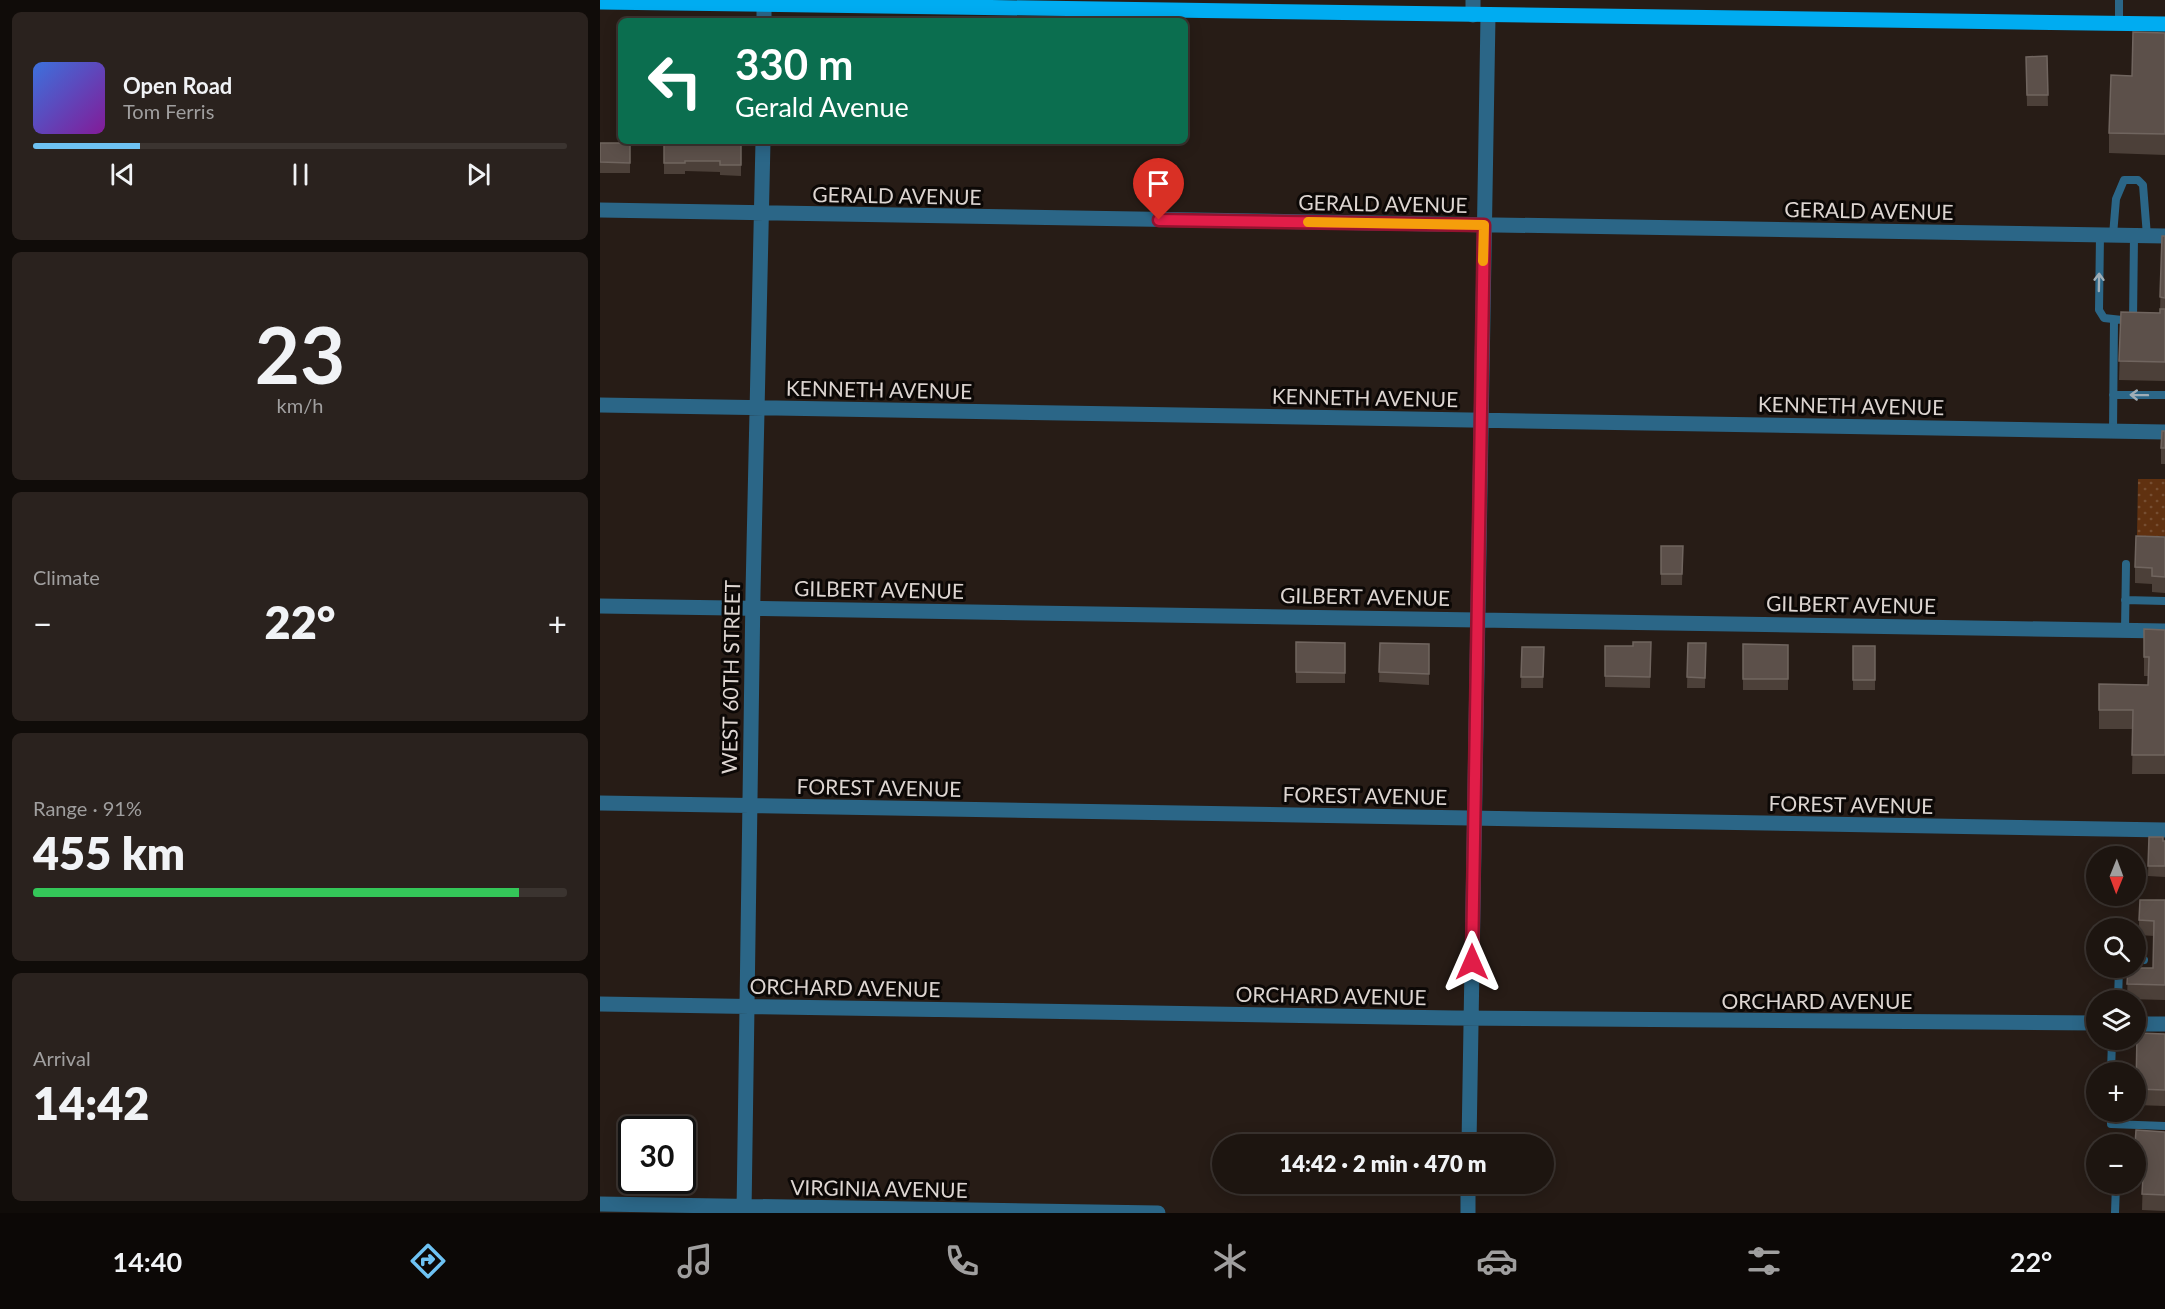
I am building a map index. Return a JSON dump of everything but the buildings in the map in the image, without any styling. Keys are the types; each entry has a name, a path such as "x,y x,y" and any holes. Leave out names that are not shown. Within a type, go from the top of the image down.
{"main road":[{"path":"600,2 1478,10 2165,24"}],"street":[{"path":"764,5 764,18"},
{"path":"1469,1134 1484,225 1478,10"},
{"name":"WEST 60TH STREET","path":"744,1210 752,608 763,144"},
{"name":"GERALD AVENUE","path":"600,210 2165,236"},
{"name":"KENNETH AVENUE","path":"600,405 2165,432"},
{"name":"GILBERT AVENUE","path":"600,606 1478,618 2165,631"},
{"name":"FOREST AVENUE","path":"600,803 2165,830"},
{"name":"ORCHARD AVENUE","path":"600,1004 1471,1018 2086,1023"},
{"path":"2146,1023 2165,1024"},
{"path":"1468,1194 1468,1213"},
{"name":"VIRGINIA AVENUE","path":"600,1204 744,1210 1158,1213"}],"lane":[{"path":"2118,23 2119,0"},
{"path":"2133,321 2143,185 2138,180 2130,179 2124,180 2116,199 2107,235 2099,310 2104,318 2114,320 2133,321 2144,321"},
{"path":"2113,431 2114,320"},
{"path":"2113,395 2165,395"},
{"path":"2125,630 2126,564"},
{"path":"2125,600 2165,601"},
{"path":"2111,1122 2111,1124 2165,1126"},
{"path":"2115,1213 2116,1194"}],"shaded area":[{"path":"2138,479 2165,479 2165,536 2137,536"}],"slow traffic":[{"path":"1308,222 1484,225 1483,261"}],"route":[{"path":"1159,220 1484,225 1472,962"}]}
